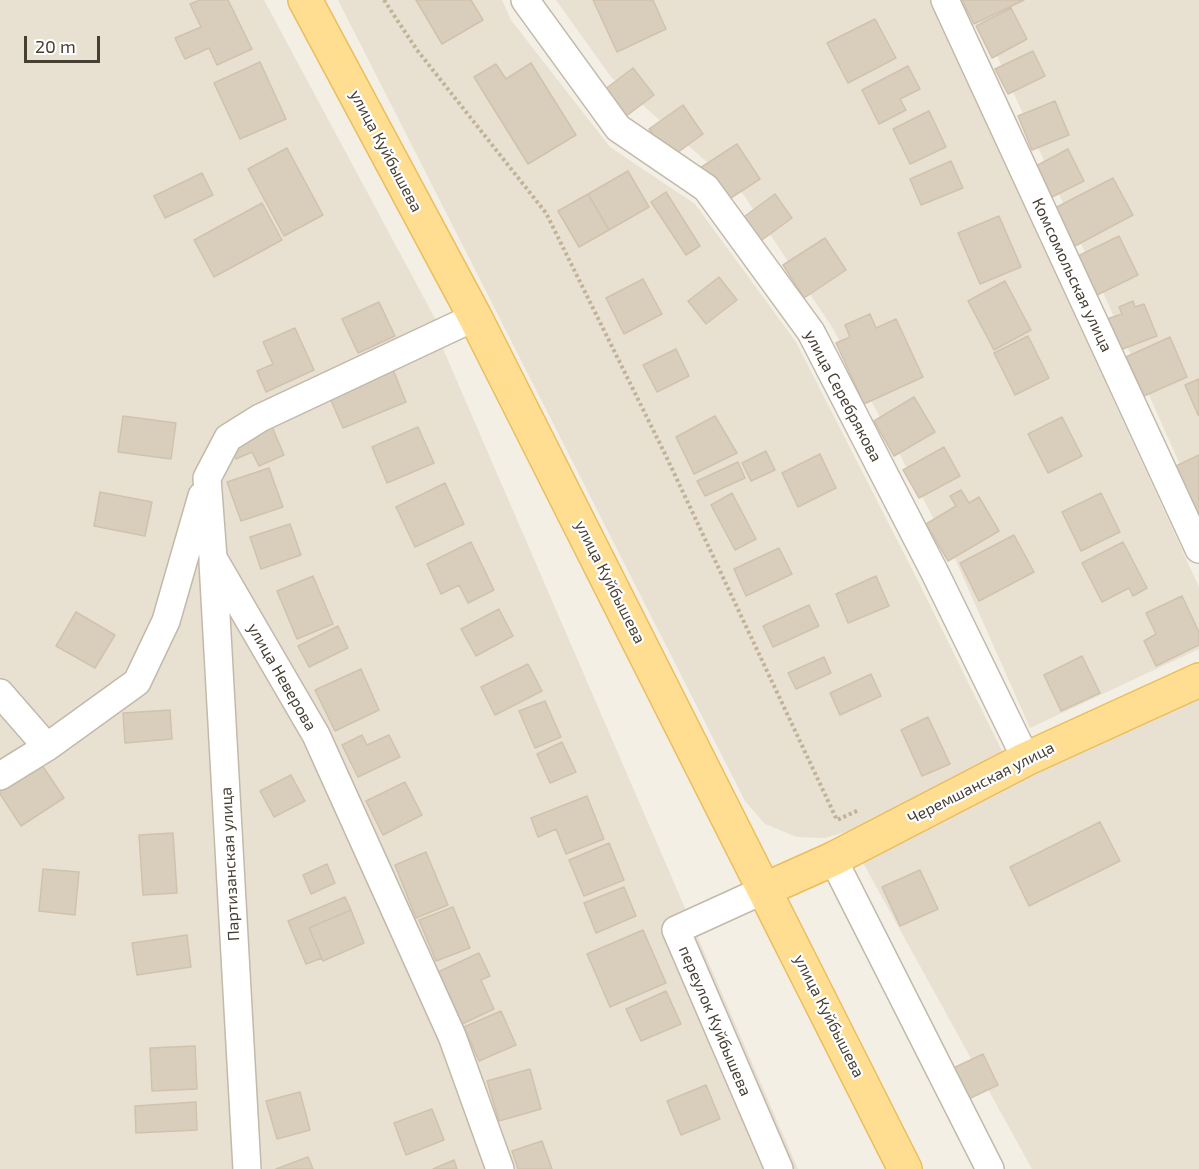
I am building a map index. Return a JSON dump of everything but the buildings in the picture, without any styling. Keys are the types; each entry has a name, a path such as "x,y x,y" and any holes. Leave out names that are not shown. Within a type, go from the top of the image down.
{"main road":[{"name":"улица Куйбышева","path":"305,0 475,317 905,1169"},
{"name":"Черемшанская улица","path":"765,889 833,859 1026,759 1199,680"}],"street":[{"name":"улица Серебрякова","path":"525,0 618,128 706,188 811,332 935,573 1026,759"},
{"name":"Комсомольская улица","path":"945,0 1199,549"},
{"path":"0,777 47,747 137,682 166,621 207,478 228,438 260,418 475,317"},
{"name":"улица Неверова","path":"207,478 213,558 316,735 452,1036 500,1169"},
{"name":"Партизанская улица","path":"213,558 247,1169"},
{"path":"0,693 47,747"},
{"path":"833,859 990,1169"},
{"name":"переулок Куйбышева","path":"765,889 676,930 779,1169"}],"path":[{"path":"384,0 417,50 546,213 666,456 837,820 869,805"}],"shaded area":[{"path":"0,0 264,0 438,324 444,351 798,1169 0,1169"},
{"path":"338,0 502,0 511,20 610,147 695,204 796,342 1005,757 862,827 825,838 797,837 765,824 745,801"},
{"path":"556,0 930,0 1199,587 1199,649 1030,728 955,559 832,327 743,194 611,77"},
{"path":"972,0 1199,0 1199,507"},
{"path":"1199,693 1199,1169 1032,1169 857,852"}]}
